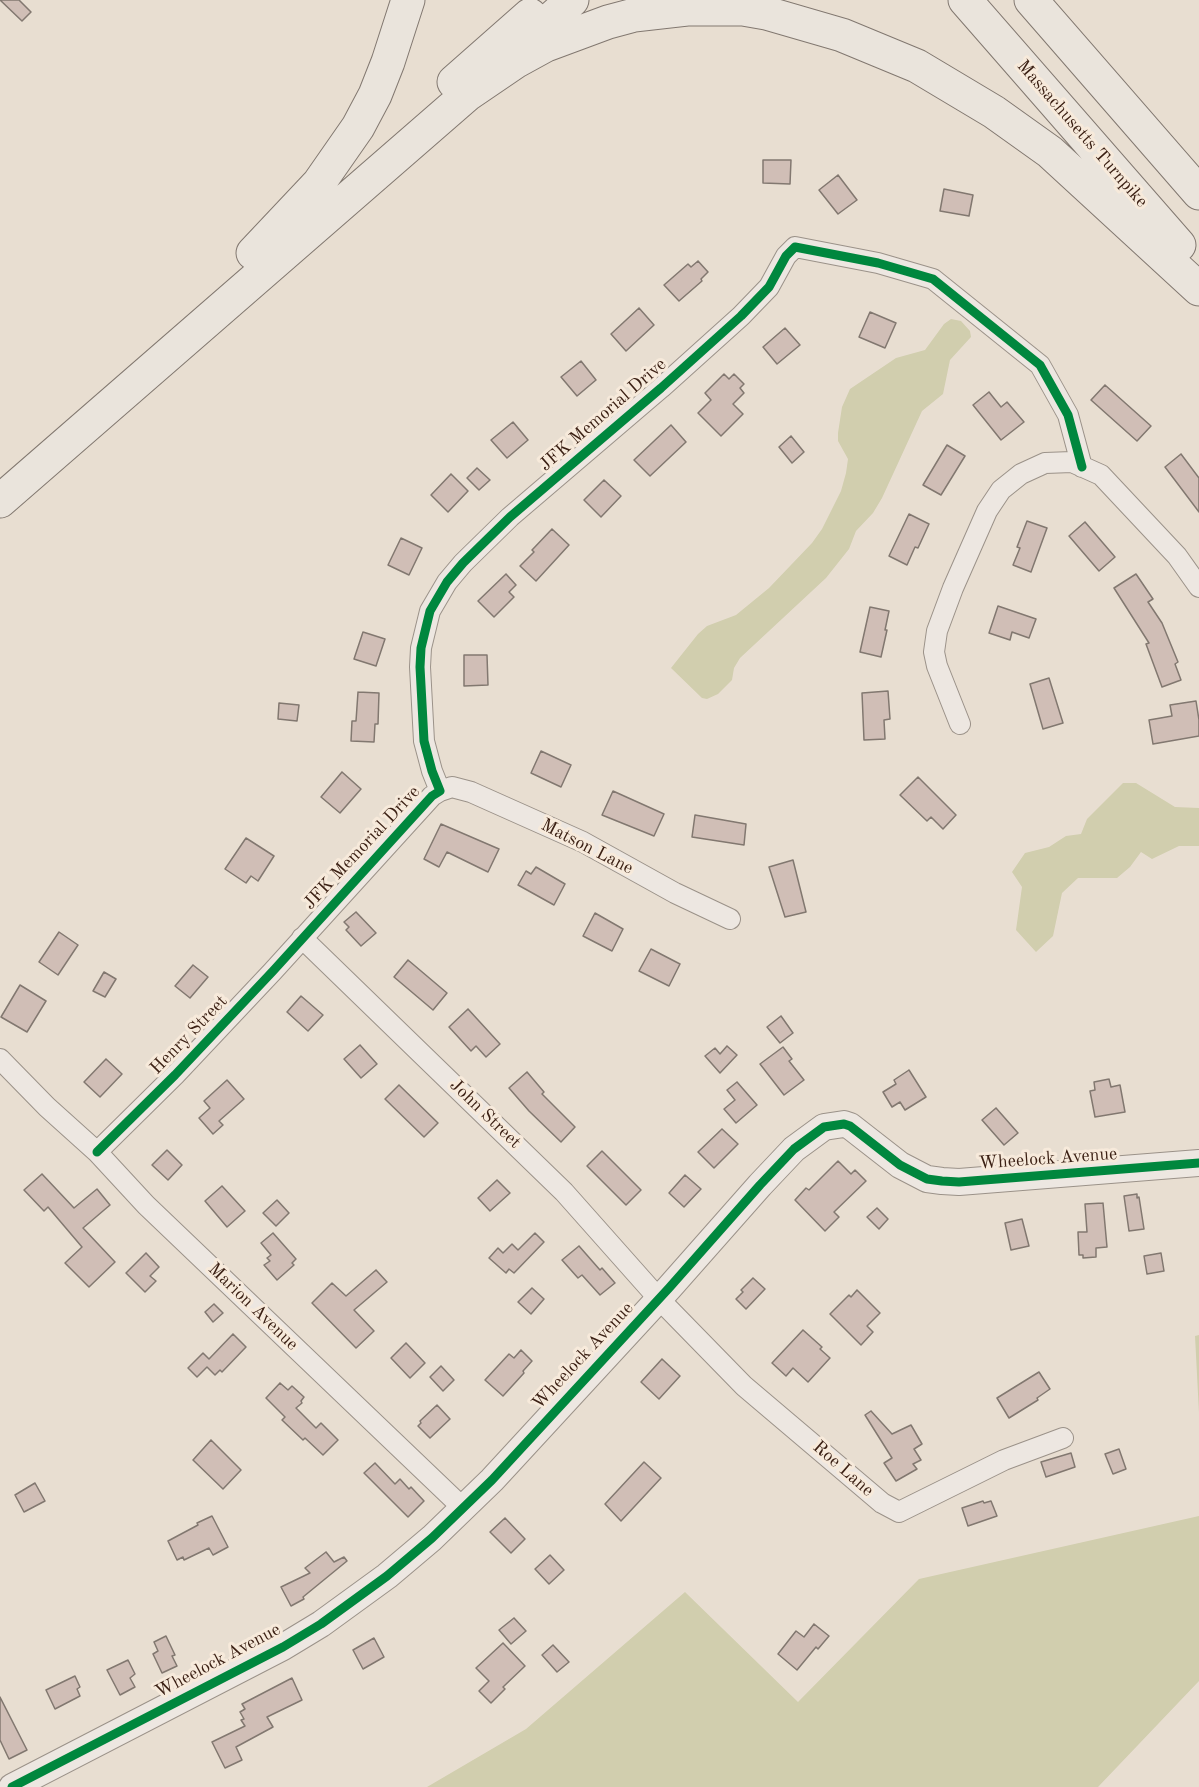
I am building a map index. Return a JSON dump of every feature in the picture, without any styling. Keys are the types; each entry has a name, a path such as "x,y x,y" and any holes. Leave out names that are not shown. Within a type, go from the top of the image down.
{"highway":[{"path":"253,253 319,183 358,127 384,73 408,0"},
{"path":"0,477 253,253 364,162 547,0"},
{"path":"0,501 468,94 572,0"},
{"name":"Massachusetts Turnpike","path":"965,0 1199,267"},
{"path":"1030,0 1199,193"},
{"path":"468,94 515,62 546,45 579,31 634,15 687,9 724,9 766,13 789,19 842,35 917,66 994,112 1050,152 1199,289"}],"street":[{"name":"JFK Memorial Drive","path":"302,938 432,796 440,791 424,741 420,667 428,617 442,588 463,563 510,517 661,388 741,316 769,287 786,256 795,247 878,263 933,279 1040,365 1068,415 1082,467"},
{"path":"960,724 937,666 934,652 937,631 987,511 1001,490 1021,474 1045,464 1072,462 1101,475 1177,556 1199,587"},
{"name":"Matson Lane","path":"440,791 452,787 471,792 583,842 675,893 730,919"},
{"name":"Henry Street","path":"97,1152 175,1075 302,938"},
{"name":"John Street","path":"302,938 564,1192 659,1299"},
{"name":"Marion Avenue","path":"0,1059 44,1104 97,1152 147,1205 463,1508"},
{"name":"Wheelock Avenue","path":"12,1787 283,1647 321,1624 382,1580 432,1538 463,1508 659,1299 794,1149 824,1127 844,1124 850,1126 900,1165 927,1179 942,1181 969,1181 1199,1163"},
{"name":"Roe Lane","path":"659,1299 744,1386 882,1503 899,1512 1004,1460 1063,1438"}],"shaded area":[{"path":"951,319 961,321 970,331 971,337 950,360 943,394 922,411 873,513 856,531 849,549 826,578 740,658 734,668 732,680 718,694 707,699 702,698 671,668 707,626 736,615 769,588 812,543 822,529 841,491 846,473 848,459 838,441 838,433 842,407 850,389 896,358 925,350 944,324"},
{"path":"1123,783 1136,783 1175,807 1199,808 1199,846 1179,846 1152,859 1141,852 1130,867 1117,878 1078,878 1062,893 1053,936 1036,952 1016,930 1022,887 1012,872 1025,853 1049,847 1066,836 1081,834 1087,819"},
{"path":"1199,1335 1199,1413 1195,1336"},
{"path":"1199,1516 1199,1681 1098,1787 427,1787 526,1729 685,1592 798,1702 919,1579"}],"building":[{"path":"0,0 19,0 31,12 22,21"},
{"path":"763,160 791,160 790,184 763,183"},
{"path":"838,175 857,200 838,214 819,190"},
{"path":"944,189 973,195 969,216 940,211"},
{"path":"698,261 708,272 701,279 702,281 679,301 664,285 688,264 691,267"},
{"path":"639,308 654,325 626,351 611,334"},
{"path":"870,312 896,323 885,348 859,337"},
{"path":"785,328 800,345 777,364 763,347"},
{"path":"581,361 596,380 577,396 561,377"},
{"path":"724,374 729,379 734,374 744,384 740,388 744,393 733,404 743,414 721,436 698,413 711,400 705,393"},
{"path":"1105,385 1151,426 1137,441 1091,400"},
{"path":"989,392 1001,407 1007,402 1024,422 1001,440 973,405"},
{"path":"513,422 528,440 507,458 491,440"},
{"path":"671,425 686,442 650,476 634,460"},
{"path":"791,436 804,452 792,463 779,447"},
{"path":"947,445 965,456 941,495 923,485"},
{"path":"1181,454 1199,478 1199,512 1165,467"},
{"path":"477,468 490,480 479,490 467,478"},
{"path":"451,474 468,491 448,512 431,495"},
{"path":"604,480 621,496 601,517 584,500"},
{"path":"909,514 929,524 907,565 889,556"},
{"path":"1027,521 1047,528 1031,572 1013,565"},
{"path":"1085,522 1115,557 1099,571 1069,536"},
{"path":"552,529 569,545 536,581 520,566"},
{"path":"401,538 422,548 409,575 388,565"},
{"path":"506,574 516,585 509,592 514,597 494,617 478,601"},
{"path":"1136,574 1153,599 1148,602 1162,623 1178,662 1175,664 1181,680 1162,687 1146,644 1149,643 1114,588"},
{"path":"998,606 1036,619 1029,638 1012,632 1010,640 989,633"},
{"path":"870,607 889,611 881,657 860,652"},
{"path":"363,632 385,639 376,666 354,659"},
{"path":"464,655 487,655 488,685 464,686"},
{"path":"1049,678 1063,723 1043,729 1030,684"},
{"path":"888,691 890,719 884,720 885,739 864,740 862,693"},
{"path":"358,692 379,693 378,724 375,724 374,742 351,741 352,721 356,721"},
{"path":"1196,701 1199,736 1153,744 1149,720 1172,716 1170,705"},
{"path":"279,703 299,705 297,721 278,719"},
{"path":"541,751 571,765 561,787 531,773"},
{"path":"342,772 361,789 340,813 321,797"},
{"path":"918,777 956,815 943,829 931,817 927,821 900,795"},
{"path":"613,791 664,814 654,836 602,815"},
{"path":"695,815 746,824 744,845 692,837"},
{"path":"441,824 499,849 488,872 447,852 439,867 424,859"},
{"path":"246,838 274,856 258,881 251,876 246,883 225,869"},
{"path":"793,860 806,912 785,917 769,867"},
{"path":"536,867 565,884 554,905 518,885 526,871 531,874"},
{"path":"356,912 376,933 361,946 346,930 349,927 344,922"},
{"path":"595,913 623,929 612,951 583,936"},
{"path":"59,932 78,945 58,975 39,962"},
{"path":"651,949 680,964 669,986 639,971"},
{"path":"408,960 447,993 433,1010 394,977"},
{"path":"193,965 208,977 190,998 175,986"},
{"path":"104,972 116,979 105,997 93,991"},
{"path":"20,985 46,1001 27,1032 1,1017"},
{"path":"301,996 323,1015 308,1031 287,1012"},
{"path":"468,1009 500,1044 486,1057 476,1046 471,1051 449,1027"},
{"path":"781,1016 793,1033 780,1043 767,1027"},
{"path":"360,1045 377,1064 361,1078 344,1059"},
{"path":"727,1046 737,1055 720,1073 705,1056 715,1048 720,1054"},
{"path":"783,1047 792,1059 789,1061 804,1080 784,1095 760,1064"},
{"path":"106,1059 122,1074 100,1097 84,1082"},
{"path":"909,1070 926,1097 905,1110 900,1102 892,1107 883,1092 896,1084 894,1080"},
{"path":"527,1072 544,1092 542,1094 575,1127 561,1142 509,1088"},
{"path":"1109,1079 1111,1087 1120,1085 1125,1112 1095,1117 1090,1091 1095,1090 1094,1082"},
{"path":"227,1080 244,1099 219,1121 223,1125 213,1134 199,1118 210,1108 204,1101"},
{"path":"737,1082 757,1105 736,1123 724,1109 735,1100 727,1090"},
{"path":"399,1085 438,1123 424,1137 385,1099"},
{"path":"996,1108 1018,1133 1004,1145 982,1120"},
{"path":"722,1129 738,1144 714,1168 698,1152"},
{"path":"167,1150 182,1165 168,1180 152,1165"},
{"path":"602,1151 641,1190 626,1205 587,1166"},
{"path":"838,1161 851,1174 855,1170 866,1181 834,1212 839,1217 825,1231 795,1200 806,1188 809,1190"},
{"path":"42,1174 74,1208 97,1189 110,1205 83,1228 115,1262 89,1287 65,1263 82,1247 48,1207 44,1211 24,1190"},
{"path":"685,1175 701,1189 684,1207 669,1193"},
{"path":"497,1180 510,1193 490,1211 478,1198"},
{"path":"222,1186 245,1211 227,1227 205,1201"},
{"path":"1137,1194 1144,1229 1129,1231 1124,1196"},
{"path":"277,1200 289,1213 276,1226 263,1213"},
{"path":"1103,1203 1107,1247 1096,1248 1096,1257 1083,1258 1083,1255 1079,1255 1078,1232 1087,1232 1085,1204"},
{"path":"877,1208 888,1219 879,1229 867,1217"},
{"path":"1022,1219 1029,1246 1011,1250 1005,1223"},
{"path":"273,1233 296,1259 292,1263 294,1265 277,1280 264,1265 270,1261 267,1258 271,1255 261,1243"},
{"path":"535,1233 544,1242 514,1273 509,1269 506,1273 489,1258 498,1248 503,1253 512,1244 518,1250"},
{"path":"579,1246 615,1283 600,1295 582,1275 578,1278 562,1260"},
{"path":"146,1253 159,1267 150,1276 156,1281 145,1292 126,1273"},
{"path":"1161,1253 1164,1271 1147,1274 1144,1256"},
{"path":"376,1270 387,1282 354,1310 374,1331 356,1348 312,1303 332,1283 346,1296"},
{"path":"753,1278 765,1289 746,1309 736,1299"},
{"path":"532,1288 544,1299 531,1314 518,1302"},
{"path":"857,1290 880,1313 867,1326 873,1332 861,1345 830,1314"},
{"path":"214,1304 223,1313 213,1322 205,1312"},
{"path":"803,1330 822,1347 820,1349 830,1358 808,1382 793,1368 786,1376 772,1363"},
{"path":"233,1334 246,1347 222,1372 220,1370 215,1375 207,1367 197,1377 188,1368 203,1353 209,1359"},
{"path":"406,1343 425,1363 410,1378 391,1358"},
{"path":"521,1350 532,1361 503,1396 485,1380 509,1354 514,1358"},
{"path":"662,1359 680,1376 659,1399 641,1382"},
{"path":"441,1366 454,1380 443,1391 430,1377"},
{"path":"1039,1372 1050,1389 1037,1398 1038,1400 1009,1418 997,1398"},
{"path":"280,1383 288,1390 292,1386 304,1397 302,1403 296,1408 316,1428 321,1423 338,1440 323,1455 282,1420 285,1417 266,1398"},
{"path":"437,1405 450,1419 430,1438 418,1426 420,1421"},
{"path":"871,1411 892,1434 911,1425 922,1444 914,1449 921,1460 913,1464 917,1469 896,1481 884,1463 892,1458 865,1415"},
{"path":"211,1440 241,1470 223,1489 193,1460"},
{"path":"1119,1449 1126,1469 1113,1474 1105,1454"},
{"path":"1071,1453 1075,1467 1046,1477 1041,1462"},
{"path":"644,1462 661,1478 621,1521 605,1504"},
{"path":"375,1463 395,1484 400,1479 424,1501 408,1517 364,1473"},
{"path":"35,1483 45,1501 24,1512 15,1495"},
{"path":"983,1501 984,1503 991,1501 997,1516 968,1526 962,1508"},
{"path":"212,1516 228,1547 213,1555 209,1548 184,1560 183,1557 177,1560 168,1541"},
{"path":"505,1518 525,1539 511,1553 490,1532"},
{"path":"326,1552 334,1562 344,1557 347,1561 303,1597 304,1599 291,1606 281,1587 310,1573 305,1568"},
{"path":"550,1555 564,1570 549,1584 535,1569"},
{"path":"514,1618 526,1631 511,1644 499,1630"},
{"path":"814,1624 829,1636 818,1649 816,1647 797,1670 778,1654 796,1631 804,1637"},
{"path":"166,1636 175,1655 172,1656 177,1666 162,1673 153,1654 158,1651 154,1642"},
{"path":"374,1638 384,1657 363,1669 353,1650"},
{"path":"503,1643 525,1666 503,1687 505,1689 491,1703 479,1691 489,1681 476,1668"},
{"path":"553,1645 569,1662 557,1672 542,1655"},
{"path":"128,1660 135,1674 130,1678 135,1687 120,1695 107,1670"},
{"path":"75,1676 80,1687 77,1689 80,1696 55,1709 46,1690"},
{"path":"292,1678 302,1700 267,1717 273,1727 236,1747 242,1760 225,1768 212,1742 245,1726 241,1720 244,1719 240,1712 245,1709 242,1704"},
{"path":"0,1697 27,1750 9,1759 0,1740"}],"cycle path":[{"path":"97,1152 175,1075 432,796 440,791 424,741 420,667 421,648 430,611 447,582 510,517 661,388 741,316 769,287 786,256 795,247 878,263 933,279 1040,365 1068,415 1082,467"},
{"path":"12,1787 283,1647 321,1624 387,1576 432,1538 492,1480 669,1288 760,1185 794,1149 824,1127 844,1124 850,1126 900,1165 927,1179 942,1181 959,1182 1199,1163"}]}
